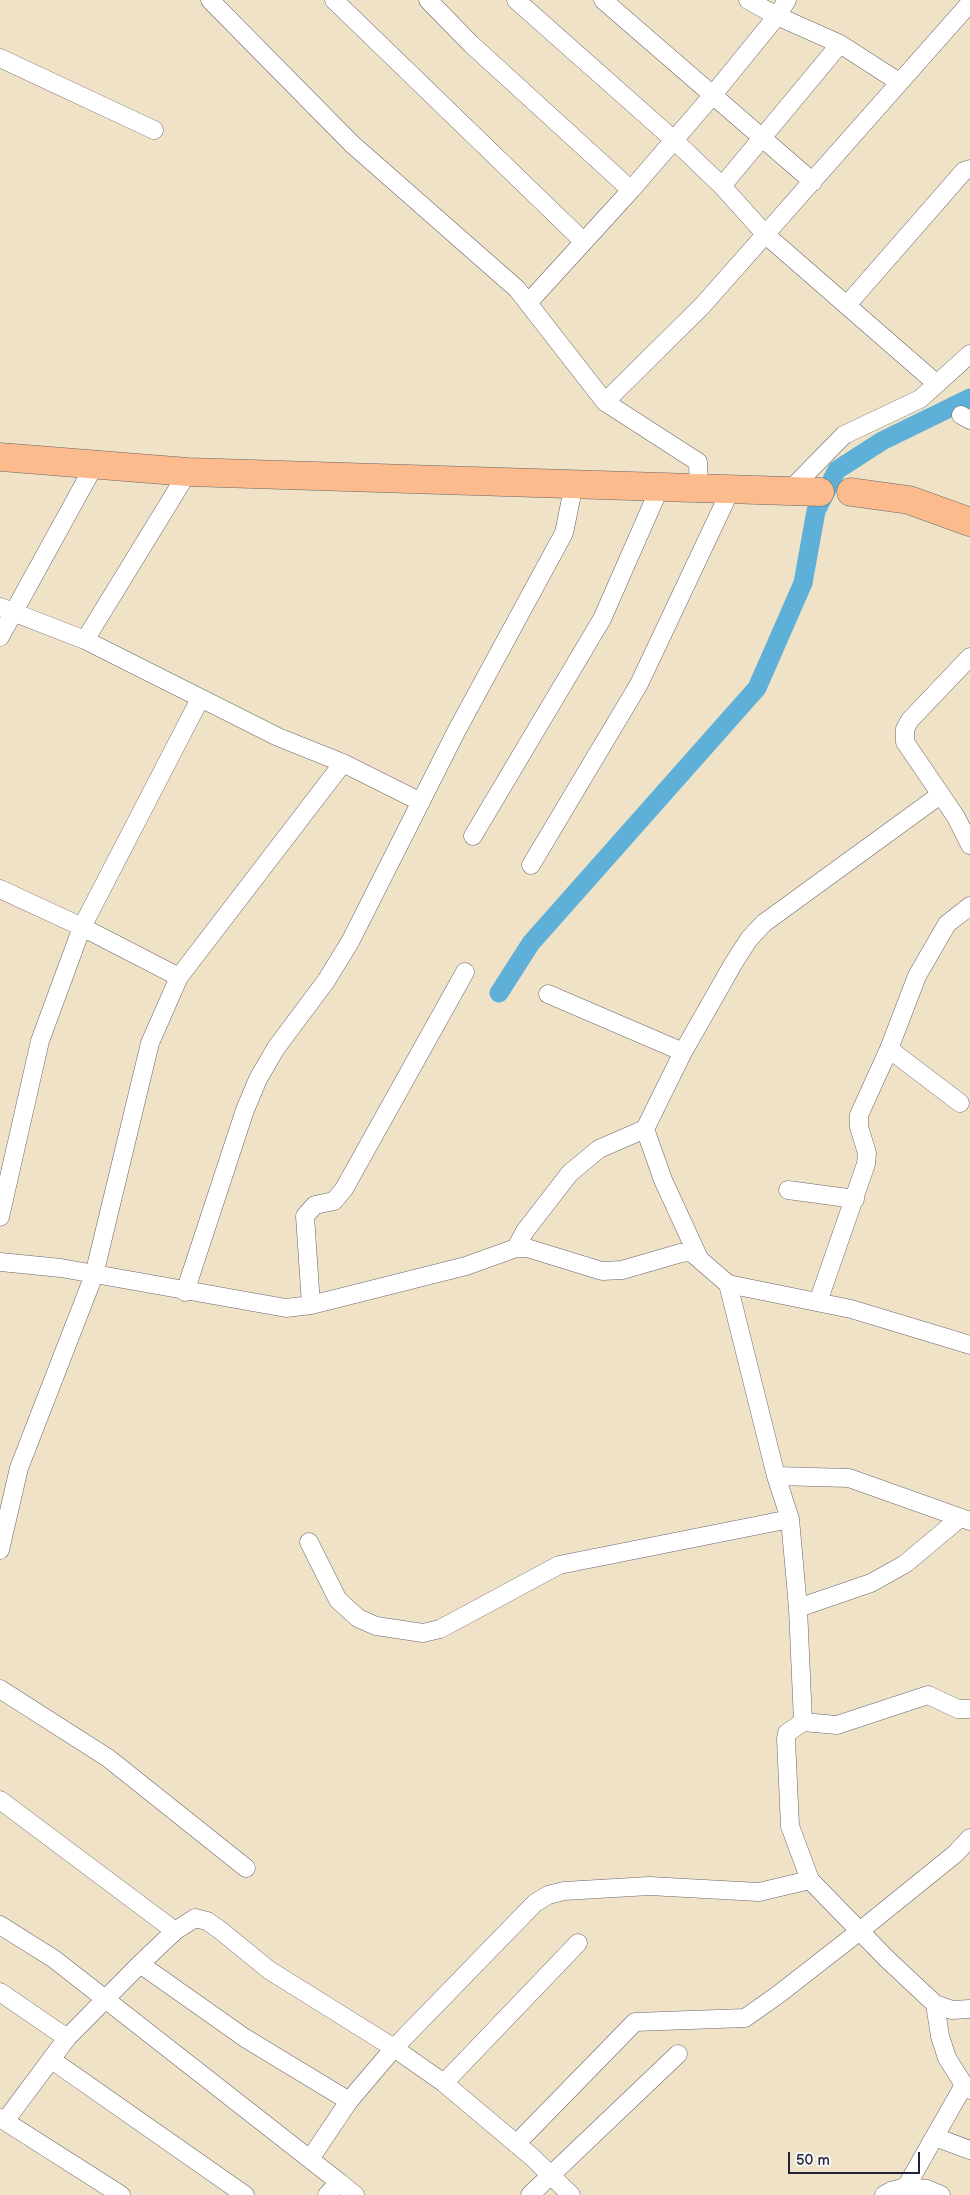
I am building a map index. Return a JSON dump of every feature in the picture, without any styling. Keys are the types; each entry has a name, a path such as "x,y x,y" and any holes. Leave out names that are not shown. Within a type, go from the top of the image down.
{"highway":[{"path":"0,457 188,472 820,492"},
{"path":"851,492 909,500 970,522"}],"street":[{"path":"210,0 352,144 517,289 605,402 698,462 699,489"},
{"path":"334,0 583,241"},
{"path":"428,0 471,44 631,190"},
{"path":"516,0 674,140 722,186 766,235 938,384"},
{"path":"603,0 813,182"},
{"path":"748,0 840,44 899,82"},
{"path":"528,302 631,190 712,96 778,16 788,0"},
{"path":"605,402 702,306 899,82 914,68 970,2"},
{"path":"722,186 840,44"},
{"path":"0,58 154,130"},
{"path":"847,306 964,171 970,169"},
{"path":"789,491 844,435 920,399 970,354"},
{"path":"0,637 7,609 94,466"},
{"path":"85,640 188,472"},
{"path":"185,1292 245,1110 258,1079 276,1048 326,981 350,942 457,730 564,533 574,484"},
{"path":"473,836 602,619 660,487"},
{"path":"531,865 639,684 731,489"},
{"path":"7,609 85,640 278,737 342,763 421,802"},
{"path":"970,657 910,720 905,729 905,742 956,817 970,845"},
{"path":"0,1217 40,1041 82,927 200,699"},
{"path":"0,1550 19,1468 94,1275 150,1044 180,977 342,763"},
{"path":"516,1248 525,1231 570,1173 599,1149 645,1128 683,1052 749,939 764,923 940,795"},
{"path":"2,895 82,927 180,977"},
{"path":"818,1302 855,1199 866,1158 859,1127 859,1115 889,1049 917,976 947,924 970,906"},
{"path":"311,1305 305,1216 315,1205 334,1201 344,1189 465,972"},
{"path":"548,994 683,1052"},
{"path":"889,1049 960,1104"},
{"path":"645,1128 663,1180 698,1256"},
{"path":"788,1190 855,1199"},
{"path":"0,1262 61,1268 185,1292 286,1308 311,1305 466,1266 516,1248 527,1248 602,1271 622,1270 681,1253 691,1252 698,1256 728,1284 851,1309 970,1345"},
{"path":"728,1284 776,1476 790,1519 798,1608 803,1722"},
{"path":"776,1476 849,1478 965,1519"},
{"path":"309,1542 338,1600 358,1618 376,1626 423,1634 440,1628 559,1565 790,1519"},
{"path":"798,1608 870,1582 905,1564 965,1519"},
{"path":"0,1688 108,1758 246,1868"},
{"path":"970,1709 958,1709 928,1695 837,1725 803,1722 788,1733 786,1739 790,1826 810,1880 888,1959 936,2004 952,2010 970,2009"},
{"path":"0,1800 175,1931"},
{"path":"516,2144 635,2022 745,2018 861,1930 955,1854 970,1838"},
{"path":"310,2159 349,2100 394,2048 535,1903 548,1895 564,1891 649,1886 760,1892 810,1880"},
{"path":"121,2195 3,2119 52,2060 67,2038 175,1931 195,1918 207,1921 269,1970 394,2048 444,2083 516,2144 571,2195"},
{"path":"0,1926 54,1958 310,2159 333,2188 355,2195"},
{"path":"444,2083 578,1943"},
{"path":"140,1964 245,2038 349,2100"},
{"path":"0,1992 67,2038"},
{"path":"906,2188 934,2137 967,2088 947,2058 940,2036 936,2004"},
{"path":"530,2195 678,2054"},
{"path":"52,2060 245,2195"},
{"path":"934,2137 970,2150"},
{"path":"884,2195 891,2191 906,2188 927,2189 941,2195"}],"waterway":[{"path":"499,993 531,943 757,688 803,583 816,511 837,470 882,441 970,398"}]}
